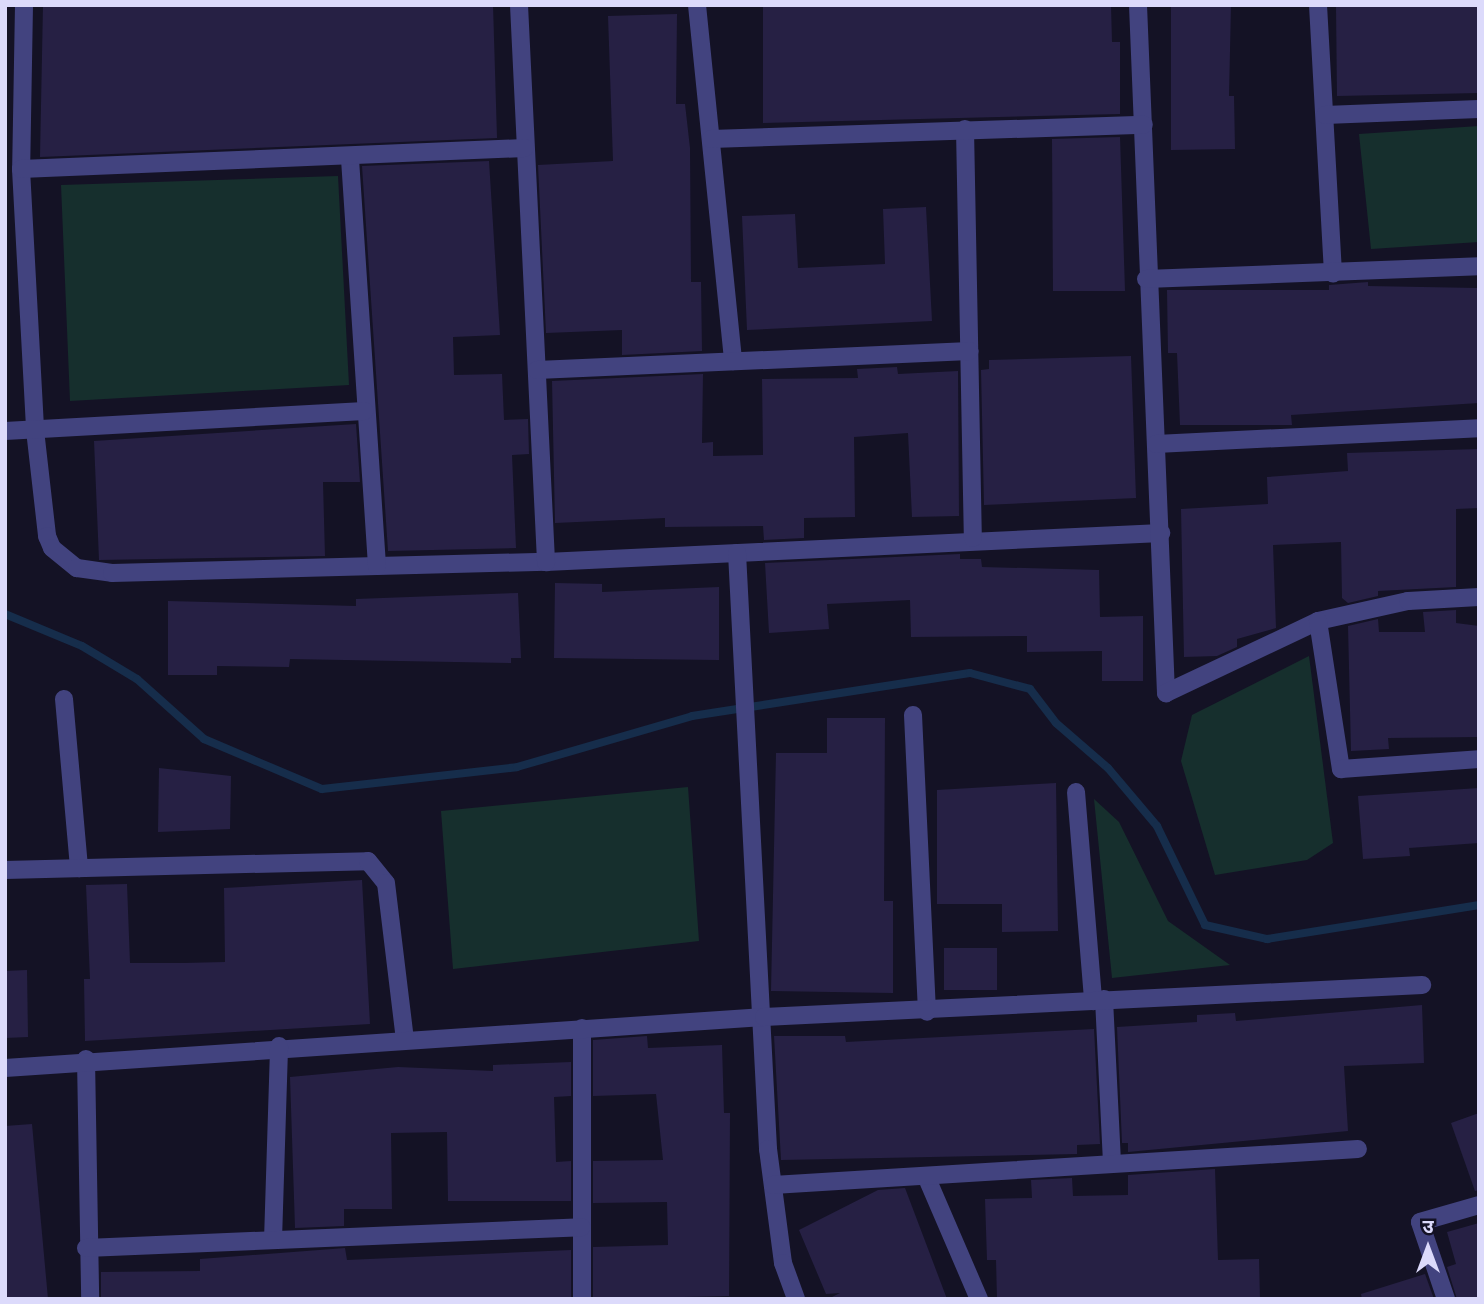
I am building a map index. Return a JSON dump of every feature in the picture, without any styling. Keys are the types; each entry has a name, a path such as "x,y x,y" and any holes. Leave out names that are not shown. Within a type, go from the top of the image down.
{"street":[{"path":"24,5 21,169 35,430 47,536 52,548 77,568 112,573 546,562 973,538 1161,533"},
{"path":"519,5 546,562"},
{"path":"696,5 733,361"},
{"path":"1138,5 1144,125 1146,279 1161,533 1166,693 1318,621 1408,601 1479,597"},
{"path":"1318,5 1333,274"},
{"path":"1325,115 1479,109"},
{"path":"711,139 1144,125"},
{"path":"965,129 973,538"},
{"path":"21,169 350,159 525,148"},
{"path":"350,159 364,411 377,566"},
{"path":"1146,279 1333,274 1479,266"},
{"path":"537,370 970,351"},
{"path":"5,431 364,411"},
{"path":"1156,444 1479,428"},
{"path":"737,553 742,728 764,1017 773,1185 783,1264 796,1299"},
{"path":"1318,621 1341,769 1479,759"},
{"path":"64,699 79,868"},
{"path":"913,715 927,1012"},
{"path":"1076,792 1112,1161"},
{"path":"5,870 368,861 386,883 405,1039"},
{"path":"5,1068 86,1059 279,1046 764,1017 927,1012 1098,1000 1422,985"},
{"path":"582,1028 582,1299"},
{"path":"273,1240 279,1046"},
{"path":"86,1059 86,1248 90,1299"},
{"path":"773,1185 1112,1161 1358,1149"},
{"path":"926,1176 979,1299"},
{"path":"1446,1299 1420,1222 1479,1205"},
{"path":"86,1248 582,1227"}],"green space":[{"path":"1479,126 1479,242 1371,249 1359,134"},
{"path":"338,176 349,385 70,401 61,185"},
{"path":"1309,656 1333,843 1307,860 1215,875 1181,761 1192,715"},
{"path":"688,787 699,941 453,969 441,811"},
{"path":"1094,799 1119,822 1168,921 1230,965 1112,978"}],"building":[{"path":"43,5 493,5 497,138 40,157"},
{"path":"763,5 1111,5 1112,42 1120,42 1120,114 763,123"},
{"path":"1171,5 1231,5 1229,96 1234,96 1235,149 1171,150"},
{"path":"1336,5 1479,5 1479,93 1337,96"},
{"path":"677,14 676,104 685,104 690,148 691,282 701,282 702,351 622,355 622,330 546,333 538,165 613,161 608,16"},
{"path":"1120,137 1125,291 1053,291 1052,139"},
{"path":"489,161 500,335 453,337 454,375 502,374 504,420 528,419 529,454 512,455 516,548 388,551 362,166"},
{"path":"926,207 932,321 747,330 742,216 795,214 798,268 885,264 883,209"},
{"path":"1368,282 1368,286 1477,288 1479,403 1291,415 1292,425 1180,425 1177,353 1168,353 1167,290 1329,290 1329,285"},
{"path":"1131,356 1136,498 984,505 981,370 989,369 989,360"},
{"path":"897,367 898,374 958,371 959,516 912,517 908,433 854,437 855,517 804,518 804,538 764,540 763,526 665,527 665,518 555,523 552,381 703,374 702,443 713,442 713,456 763,455 762,379 858,378 857,369"},
{"path":"356,424 360,482 323,482 325,556 99,560 94,441"},
{"path":"1479,449 1479,508 1456,509 1456,587 1378,591 1378,596 1348,603 1342,598 1341,542 1273,545 1276,628 1237,639 1237,647 1217,656 1184,657 1181,509 1268,504 1267,477 1348,471 1347,453"},
{"path":"960,554 960,559 981,559 982,567 1099,570 1100,617 1143,616 1143,681 1102,681 1102,651 1027,652 1027,636 911,637 910,600 827,604 829,629 769,633 765,563"},
{"path":"555,583 602,584 602,592 719,587 719,660 554,658"},
{"path":"518,593 521,658 511,658 511,663 290,659 289,667 217,666 217,675 168,675 168,601 356,606 356,599"},
{"path":"1456,610 1456,623 1479,626 1479,737 1388,738 1389,749 1351,751 1348,626 1378,619 1379,632 1425,632 1423,612"},
{"path":"827,718 885,718 884,901 893,901 893,993 771,991 776,753 827,753"},
{"path":"159,768 231,776 230,829 158,832"},
{"path":"1056,783 1058,931 1002,932 1002,904 937,904 937,790"},
{"path":"1479,788 1479,843 1409,848 1410,856 1363,859 1358,796"},
{"path":"362,880 370,1024 85,1041 84,979 90,979 86,885 127,884 130,963 184,963 225,962 224,888"},
{"path":"944,948 997,948 997,990 944,990"},
{"path":"27,970 28,1037 5,1038 5,971"},
{"path":"1422,1005 1424,1063 1344,1066 1348,1131 1128,1152 1128,1143 1122,1143 1117,1027 1197,1022 1197,1015 1235,1013 1236,1021"},
{"path":"1094,1029 1100,1144 1077,1145 1077,1154 781,1160 774,1036 845,1036 846,1042"},
{"path":"647,1036 648,1048 722,1045 724,1113 730,1113 729,1296 593,1299 593,1247 668,1245 667,1202 593,1203 593,1161 663,1160 656,1094 593,1096 593,1040"},
{"path":"571,1062 571,1096 554,1097 556,1162 571,1161 571,1201 448,1201 447,1132 391,1133 392,1209 344,1209 344,1226 295,1228 290,1077 398,1067 493,1071 493,1065"},
{"path":"1479,1113 1479,1190 1475,1191 1451,1123"},
{"path":"32,1124 48,1299 5,1299 5,1126"},
{"path":"1215,1169 1218,1260 1259,1259 1260,1299 997,1299 996,1260 987,1260 985,1199 1032,1198 1031,1180 1072,1178 1073,1196 1128,1195 1128,1175"},
{"path":"905,1188 947,1299 828,1299 840,1293 826,1294 799,1230 878,1190"},
{"path":"1479,1223 1479,1299 1457,1299 1447,1267 1456,1264 1447,1232"},
{"path":"345,1248 347,1260 571,1250 571,1299 101,1299 101,1272 200,1271 200,1259"},
{"path":"1425,1274 1434,1299 1362,1299 1361,1294"}],"waterway":[{"path":"5,614 82,646 137,679 204,739 322,789 517,767 692,716 970,673 1030,689 1056,723 1108,768 1157,826 1205,925 1267,939 1479,905"}]}
